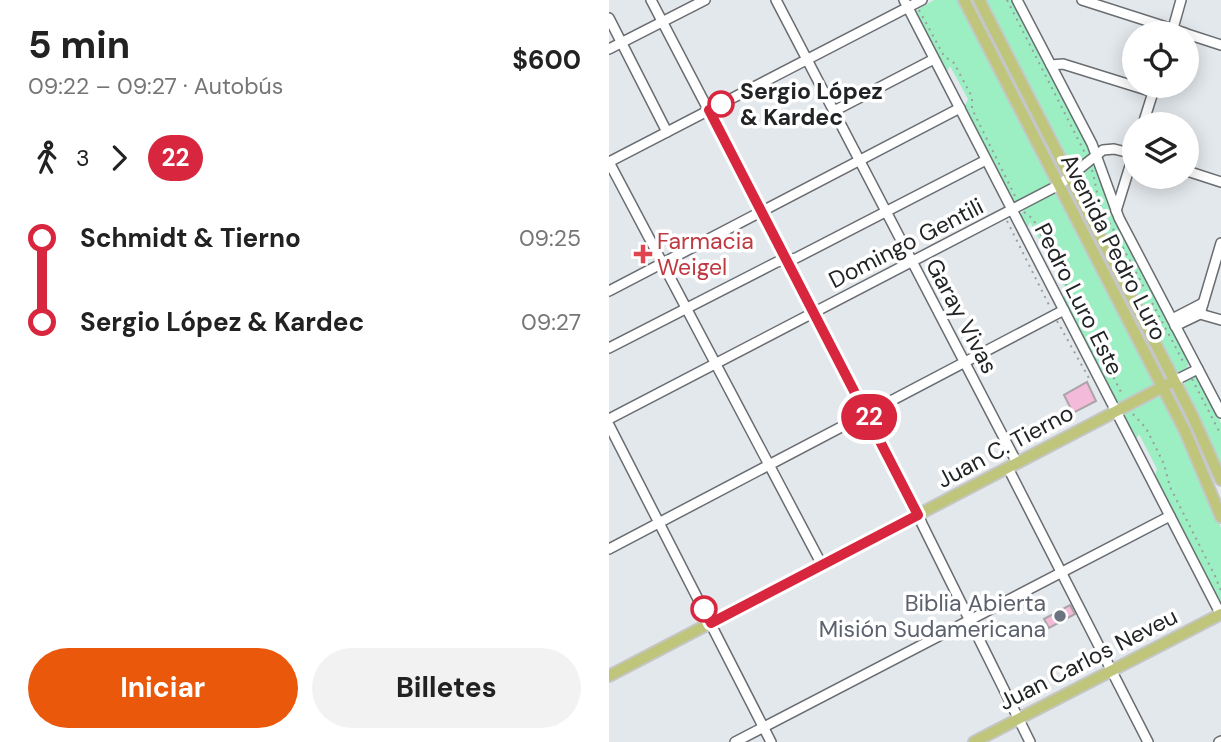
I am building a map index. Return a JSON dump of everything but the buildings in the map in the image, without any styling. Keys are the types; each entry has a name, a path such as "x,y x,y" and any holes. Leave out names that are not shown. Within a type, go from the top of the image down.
{"main road":[{"name":"Avenida Pedro Luro","path":"964,0 1162,387 1203,470 1221,517"},
{"name":"Avenida Pedro Luro","path":"979,0 1174,381 1221,480"},
{"name":"Juan C. Tierno","path":"610,674 1174,381"},
{"name":"Juan Carlos Neveu","path":"974,742 1221,615"}],"street":[{"path":"651,0 867,414 1030,742"},
{"path":"609,49 705,0"},
{"name":"Garay Vivas","path":"777,0 965,362 1061,573 1148,742"},
{"path":"1017,0 1051,65 1116,211 1221,413"},
{"path":"1082,0 1143,21"},
{"path":"1175,21 1181,0"},
{"path":"822,565 609,162 906,4 920,4"},
{"name":"Pedro Luro Este","path":"906,4 1221,615"},
{"path":"609,18 667,132"},
{"path":"1199,37 1221,45"},
{"path":"834,111 934,59"},
{"path":"1051,65 1063,64 1122,80"},
{"path":"609,291 960,108"},
{"path":"1092,156 1111,148 1122,151"},
{"name":"Domingo Gentili","path":"609,419 1059,185 1092,156"},
{"path":"609,348 777,262 796,258 986,159"},
{"path":"1199,175 1221,182"},
{"path":"1116,211 1123,189"},
{"path":"1200,314 1221,243"},
{"path":"1173,322 1203,303"},
{"path":"609,549 1064,310"},
{"path":"1173,322 1200,314 1221,320"},
{"name":"Juan C. Tierno","path":"1174,381 1198,369"},
{"path":"609,425 771,742"},
{"path":"735,742 1170,516"}],"path":[{"path":"1007,0 1092,156"},
{"path":"920,4 943,55 954,62 972,96 972,109 1018,201"},
{"path":"1091,166 1099,194 1099,206 1113,227 1187,369"},
{"path":"1023,209 1034,220 1126,402"},
{"path":"1191,378 1221,435"},
{"path":"1130,409 1136,420 1146,426 1164,464 1170,487 1216,576 1221,592"}],"green space":[{"path":"934,0 960,0 1051,180 1049,184 1015,202 1012,202 964,108 968,99 950,66 946,74 914,12"},
{"path":"968,0 975,0 1064,174 1061,177"},
{"path":"983,0 1013,0 1091,152 1082,162 1069,165"},
{"path":"1093,165 1115,220 1189,361 1187,369 1175,374 1077,179"},
{"path":"1066,188 1092,229 1169,379 1138,332"},
{"path":"1058,192 1156,384 1120,404 1116,402 1063,299 1066,290 1030,222 1027,230 1020,216 1024,209"},
{"path":"1197,377 1221,423 1221,470 1183,388 1185,382"},
{"path":"1156,397 1162,397 1200,473 1221,528 1221,606 1155,476 1157,469 1139,434 1136,439 1123,414"}],"bus line":[{"name":"22","path":"704,609 711,623 918,515 709,110 721,104"}],"place":[{"name":"Sergio López & Kardec","path":"721,104"},
{"name":"Farmacia Weigel","path":"643,254"},
{"name":"Biblia Abierta Misión Sudamericana","path":"1060,616"}]}
